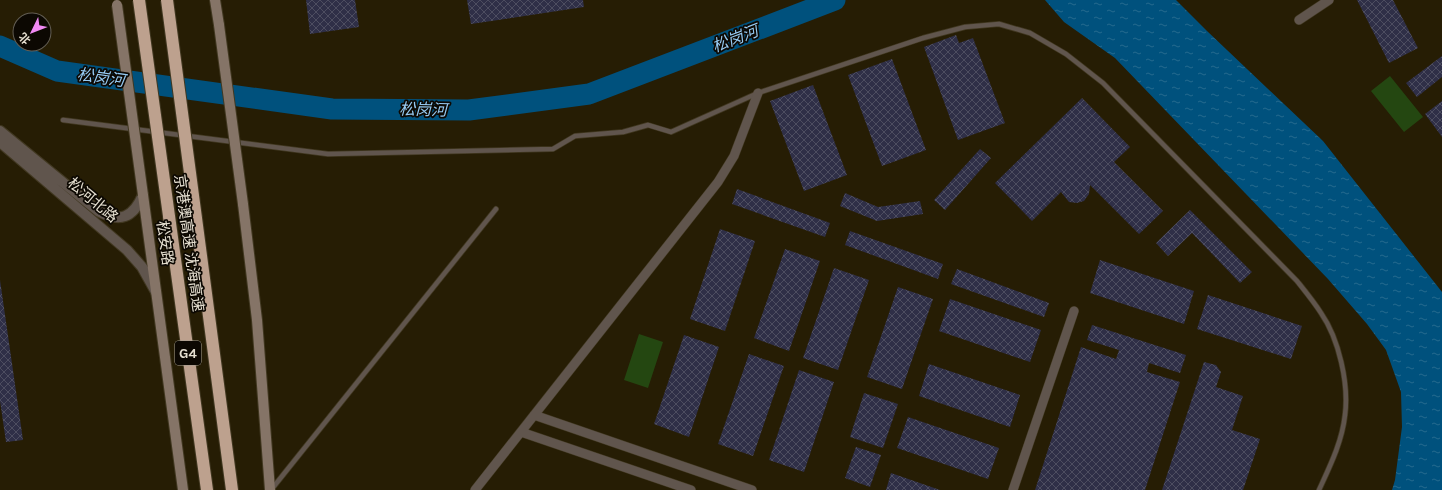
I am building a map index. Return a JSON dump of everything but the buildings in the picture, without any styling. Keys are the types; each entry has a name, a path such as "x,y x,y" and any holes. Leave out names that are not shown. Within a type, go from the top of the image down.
{"highway":[{"name":"京港澳高速 沈海高速","path":"138,0 207,490"},
{"name":"京港澳高速 沈海高速","path":"167,0 232,490"}],"main road":[{"path":"215,0 243,204 257,320 271,490"},
{"name":"松安路","path":"116,2 183,490"}],"street":[{"path":"1299,20 1329,0"},
{"path":"475,490 718,182 734,156 758,93"},
{"name":"松河北路","path":"0,131 106,216 118,219 127,215 134,210 143,195"},
{"name":"松河北路","path":"0,142 122,244 142,267 156,292"},
{"path":"1013,490 1074,311"},
{"path":"534,415 752,490"},
{"path":"521,432 691,490"}],"lane":[{"path":"64,120 328,154 553,149 574,136 623,132 648,125 671,132 758,93 923,38 965,27 999,24 1030,33 1066,54 1103,83 1297,281 1322,314 1339,352 1346,392 1345,415 1339,443 1319,490"},
{"path":"271,490 496,209"}],"green space":[{"path":"1390,76 1423,117 1404,132 1371,91"},
{"path":"639,334 663,342 648,388 624,380"}],"water":[{"path":"1045,0 1176,0 1323,141 1442,292 1442,490 1392,490 1395,480 1402,427 1401,392 1386,350 1367,324 1328,279 1115,58 1064,22"}],"waterway":[{"name":"松岗河","path":"0,46 57,71 332,109 469,110 589,94 835,0"}]}
